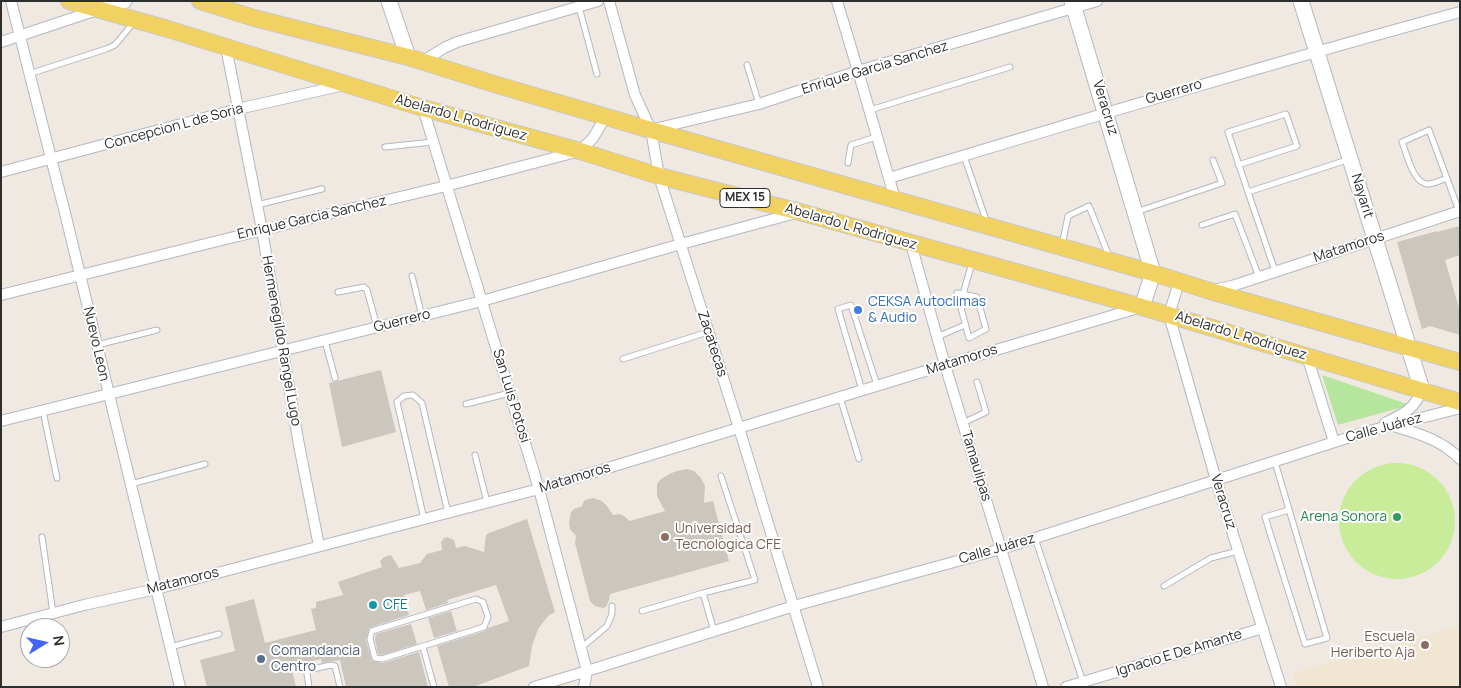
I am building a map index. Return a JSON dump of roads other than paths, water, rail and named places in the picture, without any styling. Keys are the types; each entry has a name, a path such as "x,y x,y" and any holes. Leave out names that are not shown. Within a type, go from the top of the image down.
{"main road":[{"name":"Abelardo L Rodriguez","path":"70,1 423,108 580,151 659,176 800,212 1142,307 1460,402"},
{"path":"200,1 254,18 415,59 651,130 1460,362"}],"street":[{"name":"Nuevo Leon","path":"10,1 80,276 180,687"},
{"path":"1,42 124,1"},
{"path":"389,1 415,59 457,42 598,1"},
{"name":"Zacatecas","path":"609,1 635,94 651,130 659,176 739,428 818,687"},
{"path":"836,1 895,199"},
{"name":"Enrique Garcia Sanchez","path":"651,130 759,104 858,71 1074,5 1097,1"},
{"name":"Nayarit","path":"1301,1 1422,390"},
{"name":"Veracruz","path":"1074,5 1153,273"},
{"name":"Guerrero","path":"889,178 1106,112 1460,12"},
{"name":"Hermenegildo Rangel Lugo","path":"226,47 262,230 282,351 319,546"},
{"name":"Concepcion L de Soria","path":"1,172 238,109 347,85"},
{"name":"San Luis Potosi","path":"423,108 539,489 587,671 584,687"},
{"path":"580,151 592,138 606,116"},
{"name":"Enrique Garcia Sanchez","path":"1,295 446,186 580,151"},
{"name":"Matamoros","path":"1210,291 1460,211"},
{"name":"Guerrero","path":"1,421 482,301 800,212"},
{"name":"Tamaulipas","path":"911,244 945,365 1043,687"},
{"path":"1142,307 1153,273"},
{"path":"1170,315 1179,282"},
{"name":"Matamoros","path":"1,627 156,589 539,489 1142,307"},
{"name":"Veracruz","path":"1170,315 1216,480 1281,687"},
{"path":"1308,356 1334,442"},
{"path":"1369,431 1413,407 1418,401 1422,390"},
{"name":"Calle Juárez","path":"534,687 794,606 1001,549 1369,431 1460,408"},
{"path":"1392,425 1430,437 1450,449 1460,459"},
{"name":"Ignacio E De Amante","path":"1066,687 1263,628"}],"lane":[{"path":"578,7 597,74"},
{"path":"29,74 115,45 136,20"},
{"path":"747,65 759,104"},
{"path":"870,110 1010,68"},
{"path":"1238,165 1297,146 1286,114 1228,132 1238,165 1275,271"},
{"path":"1446,178 1429,184 1421,182 1415,176 1402,142 1429,130 1460,211"},
{"path":"848,163 851,145 877,137"},
{"path":"385,147 433,142"},
{"path":"964,156 988,226"},
{"path":"1248,192 1350,159"},
{"path":"1135,212 1222,183 1214,160"},
{"path":"257,205 322,189"},
{"path":"1061,247 1068,216 1089,206 1111,261"},
{"path":"1202,225 1235,214 1259,276"},
{"path":"963,294 973,260"},
{"path":"412,276 422,316"},
{"path":"338,292 364,287 367,290 377,327"},
{"path":"957,293 977,297 986,329 969,338 965,325 957,293"},
{"path":"862,390 838,309 851,305 877,386"},
{"path":"937,337 965,325"},
{"path":"96,346 157,330"},
{"path":"622,359 708,332"},
{"path":"324,340 335,378"},
{"path":"963,423 986,412 977,382"},
{"path":"466,404 510,393"},
{"path":"424,519 397,402 404,396 412,395 422,403 448,513"},
{"path":"840,397 859,459"},
{"path":"43,411 57,478"},
{"path":"475,455 487,502"},
{"path":"1275,461 1327,638 1304,644 1265,518 1289,510"},
{"path":"130,484 205,464"},
{"path":"642,611 755,580 722,476"},
{"path":"42,537 53,613"},
{"path":"1035,538 1083,682"},
{"path":"1164,586 1210,558 1238,551"},
{"path":"703,593 714,631"},
{"path":"476,599 483,602 488,617 484,627 423,647 382,659 376,658 370,639 372,631 476,599"},
{"path":"581,648 607,626 612,614 612,606"},
{"path":"170,647 219,634"},
{"path":"423,647 434,687"},
{"path":"309,687 308,670 327,665 335,666 340,687"}],"place":[{"name":"CEKSA Autoclimas & Audio","path":"858,310"},
{"name":"Arena Sonora","path":"1397,517"},
{"name":"Universidad Tecnologica CFE","path":"665,537"},
{"name":"CFE","path":"373,605"},
{"name":"Escuela Heriberto Aja","path":"1425,645"},
{"name":"Comandancia Centro","path":"261,659"}]}
